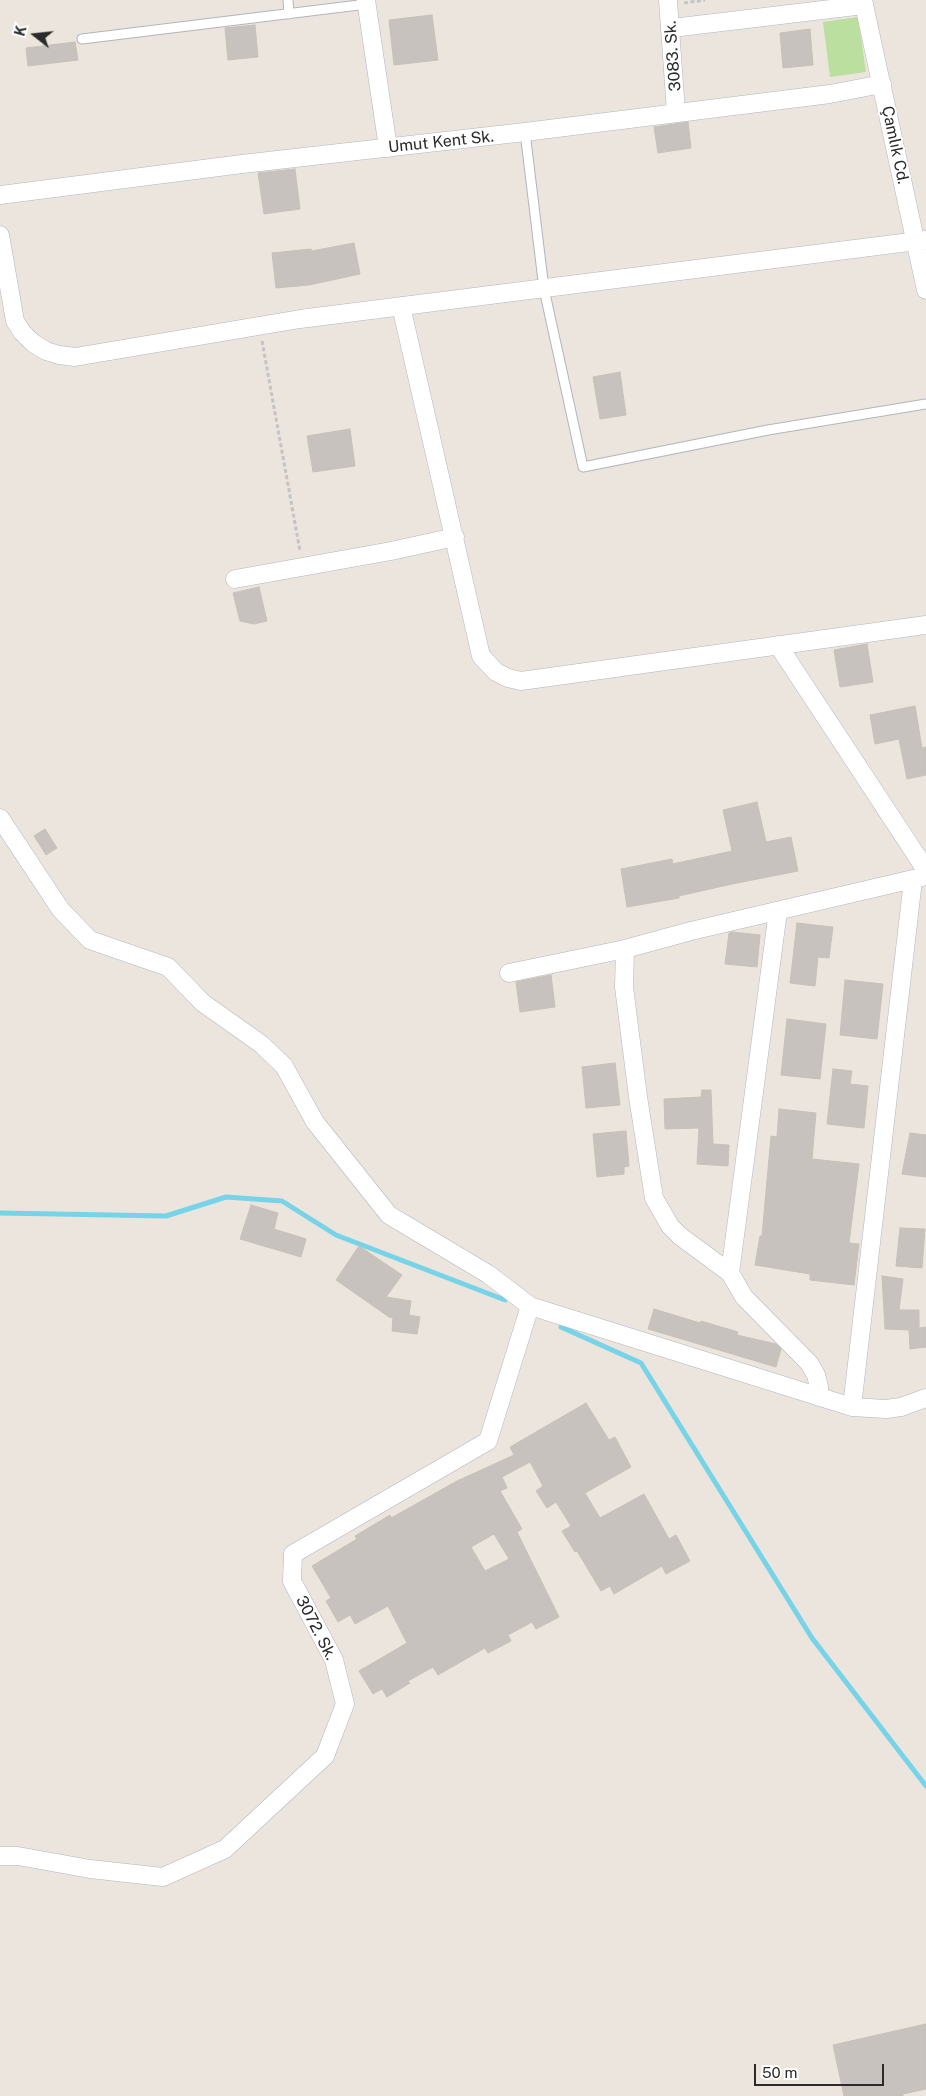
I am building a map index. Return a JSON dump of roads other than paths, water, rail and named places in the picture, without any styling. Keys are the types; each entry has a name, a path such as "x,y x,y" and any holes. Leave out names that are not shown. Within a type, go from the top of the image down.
{"street":[{"name":"3083. Sk.","path":"668,0 672,28 676,112"},
{"path":"367,2 388,148"},
{"path":"672,28 864,3"},
{"name":"Çamlık Cd.","path":"864,3 921,241 926,290"},
{"name":"Umut Kent Sk.","path":"0,195 830,94 882,84"},
{"path":"0,235 15,321 22,332 34,344 46,351 75,357 260,325 921,241"},
{"path":"401,306 481,656 496,672 508,678 521,681 926,625"},
{"path":"235,579 391,551 455,537"},
{"path":"778,645 922,875 852,1407"},
{"path":"0,818 61,910 90,940 168,967 203,1003 262,1044 284,1066 315,1122 389,1215 488,1274 530,1306 852,1407 886,1409 926,1398"},
{"path":"509,973 778,912 922,875"},
{"path":"730,1273 778,912"},
{"path":"625,948 624,987 654,1198 670,1226 680,1236 730,1273 744,1297 809,1363 816,1375 819,1397"},
{"name":"3072. Sk.","path":"0,1856 18,1856 90,1869 163,1877 225,1849 325,1756 345,1704 334,1660 292,1581 293,1554 488,1441 530,1306"}],"lane":[{"path":"288,0 289,14"},
{"path":"82,39 289,14 367,2"},
{"path":"525,132 544,290 583,467 768,430 926,404"}],"waterway":[{"path":"0,1213 166,1216 226,1197 282,1201 336,1235 505,1300"},
{"path":"561,1327 641,1363 812,1638 926,1786"}]}
